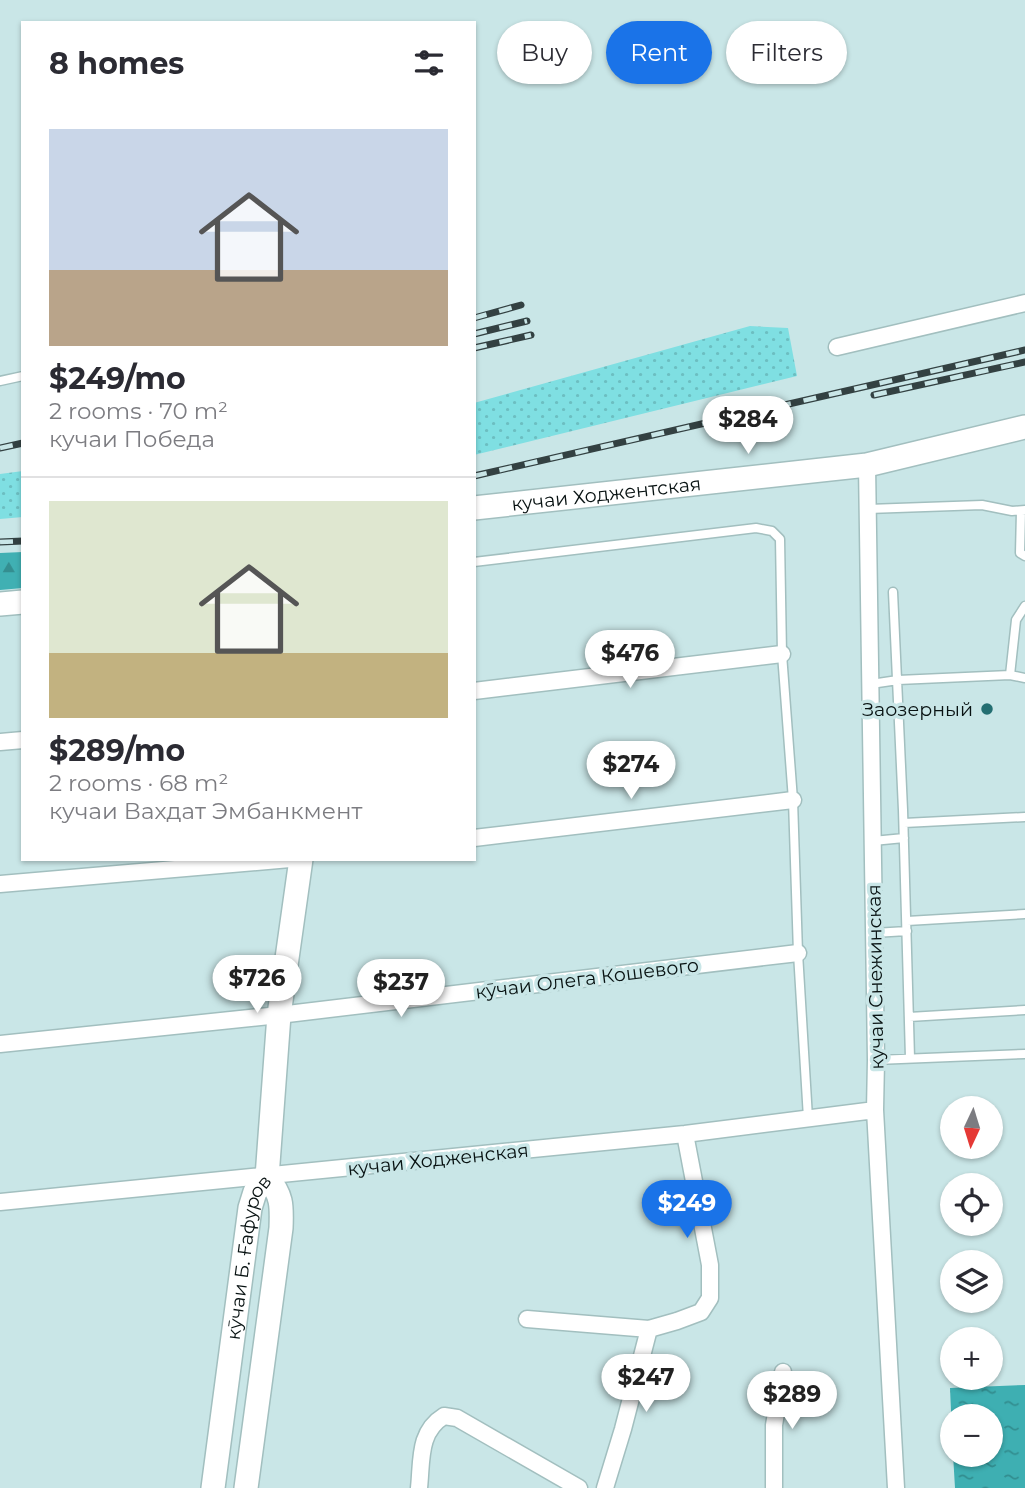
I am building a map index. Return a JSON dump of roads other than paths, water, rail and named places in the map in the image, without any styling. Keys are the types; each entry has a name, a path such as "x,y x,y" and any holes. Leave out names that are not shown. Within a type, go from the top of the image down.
{"main road":[{"name":"кучаи Ходжентская","path":"476,508 867,466 1025,427"},
{"path":"0,604 21,602"},
{"path":"267,1177 279,1015 301,861"},
{"name":"кӯчаи Б. Ғафуров","path":"214,1488 250,1208 254,1192 267,1177 278,1190 282,1206 281,1228 246,1488"}],"street":[{"path":"837,347 1025,303"},
{"name":"кучаи Снежинская","path":"867,466 875,1110 896,1488"},
{"path":"476,691 782,654"},
{"path":"0,741 21,740"},
{"path":"476,838 793,800"},
{"path":"0,884 267,861"},
{"name":"кӯчаи Олега Кошевого","path":"0,1044 279,1015 798,953"},
{"name":"кучаи Ходженская","path":"0,1202 685,1134 875,1110"},
{"path":"527,1319 649,1329 701,1312 710,1298 710,1265 685,1134"},
{"path":"605,1488 624,1429 649,1329"},
{"path":"774,1488 774,1425 783,1372"},
{"path":"419,1488 425,1434 432,1423 444,1416 457,1418 579,1488"}],"lane":[{"path":"0,382 21,377"},
{"path":"868,509 982,505 1023,510 1020,553 1025,556"},
{"path":"476,562 756,528 772,531 780,539 782,654 793,800 798,953 808,1118"},
{"path":"893,592 904,823 910,1058"},
{"path":"1010,675 1016,620 1025,606"},
{"path":"871,684 898,680 1010,675 1025,678"},
{"path":"904,823 1025,817"},
{"path":"873,841 904,838"},
{"path":"874,933 907,926 1025,914"},
{"path":"909,1017 1025,1010"},
{"path":"876,1060 1025,1054"}],"water":[{"path":"1025,1385 1025,1488 955,1488 954,1467 1003,1467 1003,1404 951,1404 950,1390 1003,1390 1003,1386"}],"railway":[{"path":"476,317 521,305"},
{"path":"476,334 527,321"},
{"path":"476,348 531,335"},
{"path":"476,476 1025,350"},
{"path":"874,395 1025,362"},
{"path":"0,448 21,443"},
{"path":"0,542 21,541"}],"place":[{"name":"Заозерный","path":"987,709"}]}
